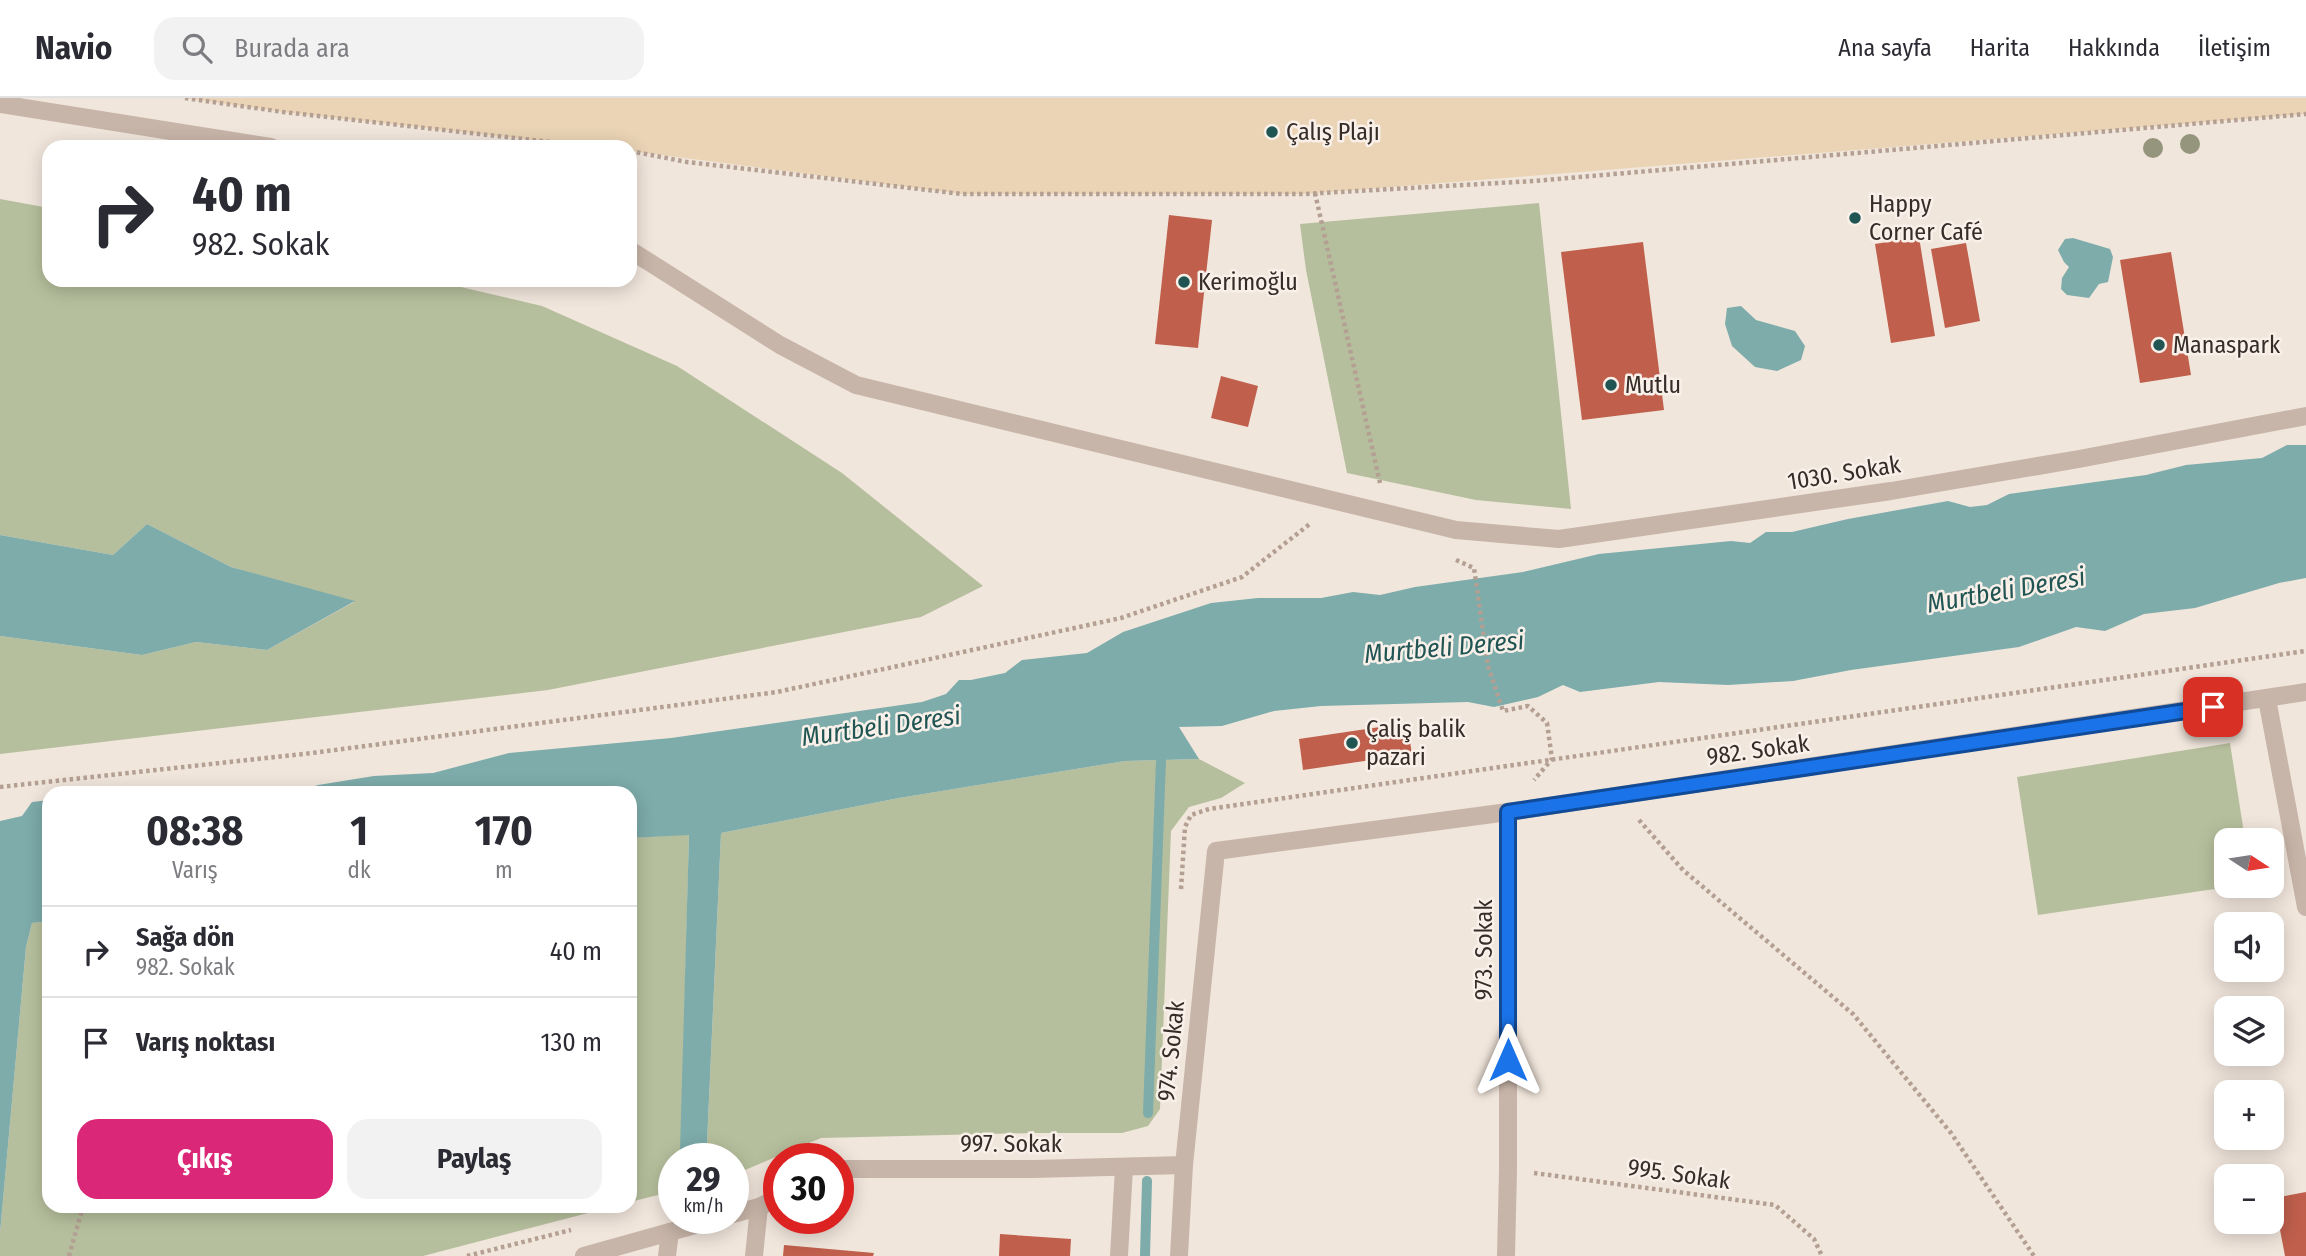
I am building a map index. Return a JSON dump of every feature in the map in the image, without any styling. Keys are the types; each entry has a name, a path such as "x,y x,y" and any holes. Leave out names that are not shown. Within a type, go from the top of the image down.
{"street":[{"path":"0,104 227,140"},
{"name":"1030. Sokak","path":"637,254 780,345 856,385 1456,530 1559,539 1891,491 2306,416"},
{"name":"982. Sokak","path":"1216,851 1508,812 2306,692"},
{"path":"2267,699 2306,907"},
{"name":"973. Sokak","path":"1506,1256 1508,812"},
{"name":"974. Sokak","path":"1179,1256 1184,1165 1216,851"},
{"name":"997. Sokak","path":"854,1168 1124,1168 1184,1165"},
{"path":"1119,1256 1124,1168"},
{"path":"749,1210 763,1205"},
{"path":"754,1256 758,1207"},
{"path":"584,1256 663,1234"},
{"path":"667,1256 670,1234"}],"path":[{"path":"185,98 283,112 533,140"},
{"path":"637,152 687,162 962,194 1315,193 1547,180 2306,114"},
{"path":"1315,193 1387,513"},
{"path":"0,787 312,753 777,692 1121,618 1242,577 1339,501"},
{"path":"1451,559 1474,568 1488,666 1503,711 1528,706 1547,723 1552,759"},
{"path":"1508,812 1552,759 2306,651"},
{"path":"1617,796 1683,870 1853,1014 1951,1133 2034,1256"},
{"name":"995. Sokak","path":"1508,1170 1775,1205 1814,1239 1822,1256"},
{"path":"69,1256 81,1213"}],"green space":[{"path":"0,199 42,207 42,287 461,287 542,306 677,366 842,473 983,586 921,617 548,690 0,754 0,636 142,655 196,642 267,650 354,602 231,567 147,524 113,555 0,535"},
{"path":"1539,203 1571,509 1476,500 1347,473 1306,270 1300,224"},
{"path":"2230,743 2243,828 2214,828 2214,889 2038,915 2017,777"},
{"path":"1199,759 1245,783 1221,798 1189,807 1171,831 1160,1109 1148,1126 1122,1133 821,1138 809,1143 763,1143 763,1162 749,1168 749,1143 707,1143 721,833 899,798 1125,761"},
{"path":"689,834 681,1143 658,1143 658,1195 637,1200 637,838"},
{"path":"42,922 42,1213 588,1213 423,1256 0,1256 26,947 32,923"}],"sand":[{"name":"Çalış Plajı","path":"185,98 2306,98 2306,114 1304,194 962,194 637,152 637,140 533,140 283,112"}],"water":[{"path":"2073,238 2110,249 2113,257 2108,282 2099,284 2089,298 2067,295 2061,289 2062,278 2069,267 2058,250 2065,239"},
{"path":"1741,306 1756,320 1795,331 1805,346 1801,360 1777,371 1755,367 1732,346 1725,324 1727,308"},
{"name":"Murtbeli Deresi","path":"2287,445 2306,445 2306,578 2279,583 2195,608 2144,614 2105,631 2076,627 2019,647 1851,670 1793,681 1728,685 1659,682 1580,692 1563,685 1538,697 1494,707 1468,702 1321,706 1274,711 1222,726 1179,727 1199,759 1125,761 899,798 721,833 707,1143 680,1143 689,835 637,838 637,786 315,786 374,776 433,773 509,753 671,738 922,702 946,694 959,680 1005,673 1022,660 1087,653 1123,632 1211,603 1258,598 1321,598 1353,592 1380,595 1415,587 1523,572 1599,554 1731,541 1750,543 1766,532 1792,532 1948,501 1970,507 1987,505 2009,494 2146,475 2186,465 2262,458"},
{"path":"147,524 231,567 355,601 267,650 196,642 142,655 0,636 0,535 113,555"},
{"path":"42,801 42,922 32,923 26,947 0,1233 0,821 22,816 32,802"}],"building":[{"name":"Kerimoğlu","path":"1169,215 1212,220 1198,348 1155,344"},
{"path":"1919,237 1935,336 1891,343 1875,244"},
{"path":"1643,242 1664,410 1582,420 1561,252"},
{"path":"1966,243 1980,321 1945,328 1931,249"},
{"path":"2171,252 2191,375 2140,383 2120,260"},
{"path":"1221,376 1258,386 1248,427 1211,418"},
{"path":"1407,723 1412,754 1303,770 1299,739"},
{"path":"2306,1192 2306,1256 2285,1256 2281,1234 2284,1234 2284,1196"},
{"path":"1000,1234 1071,1239 1070,1256 999,1256"},
{"path":"784,1245 874,1253 873,1256 783,1256"}],"waterway":[{"path":"1148,1113 1161,760"},
{"path":"1145,1256 1147,1181"}],"place":[{"name":"Çalış Plajı","path":"1272,132"},
{"name":"Happy Corner Café","path":"1855,218"},
{"name":"Kerimoğlu","path":"1184,282"},
{"name":"Manaspark","path":"2159,345"},
{"name":"Mutlu","path":"1611,385"},
{"name":"Çaliş balik pazari","path":"1352,743"}],"route":[{"path":"1508,1060 1508,812 2213,707"}]}
